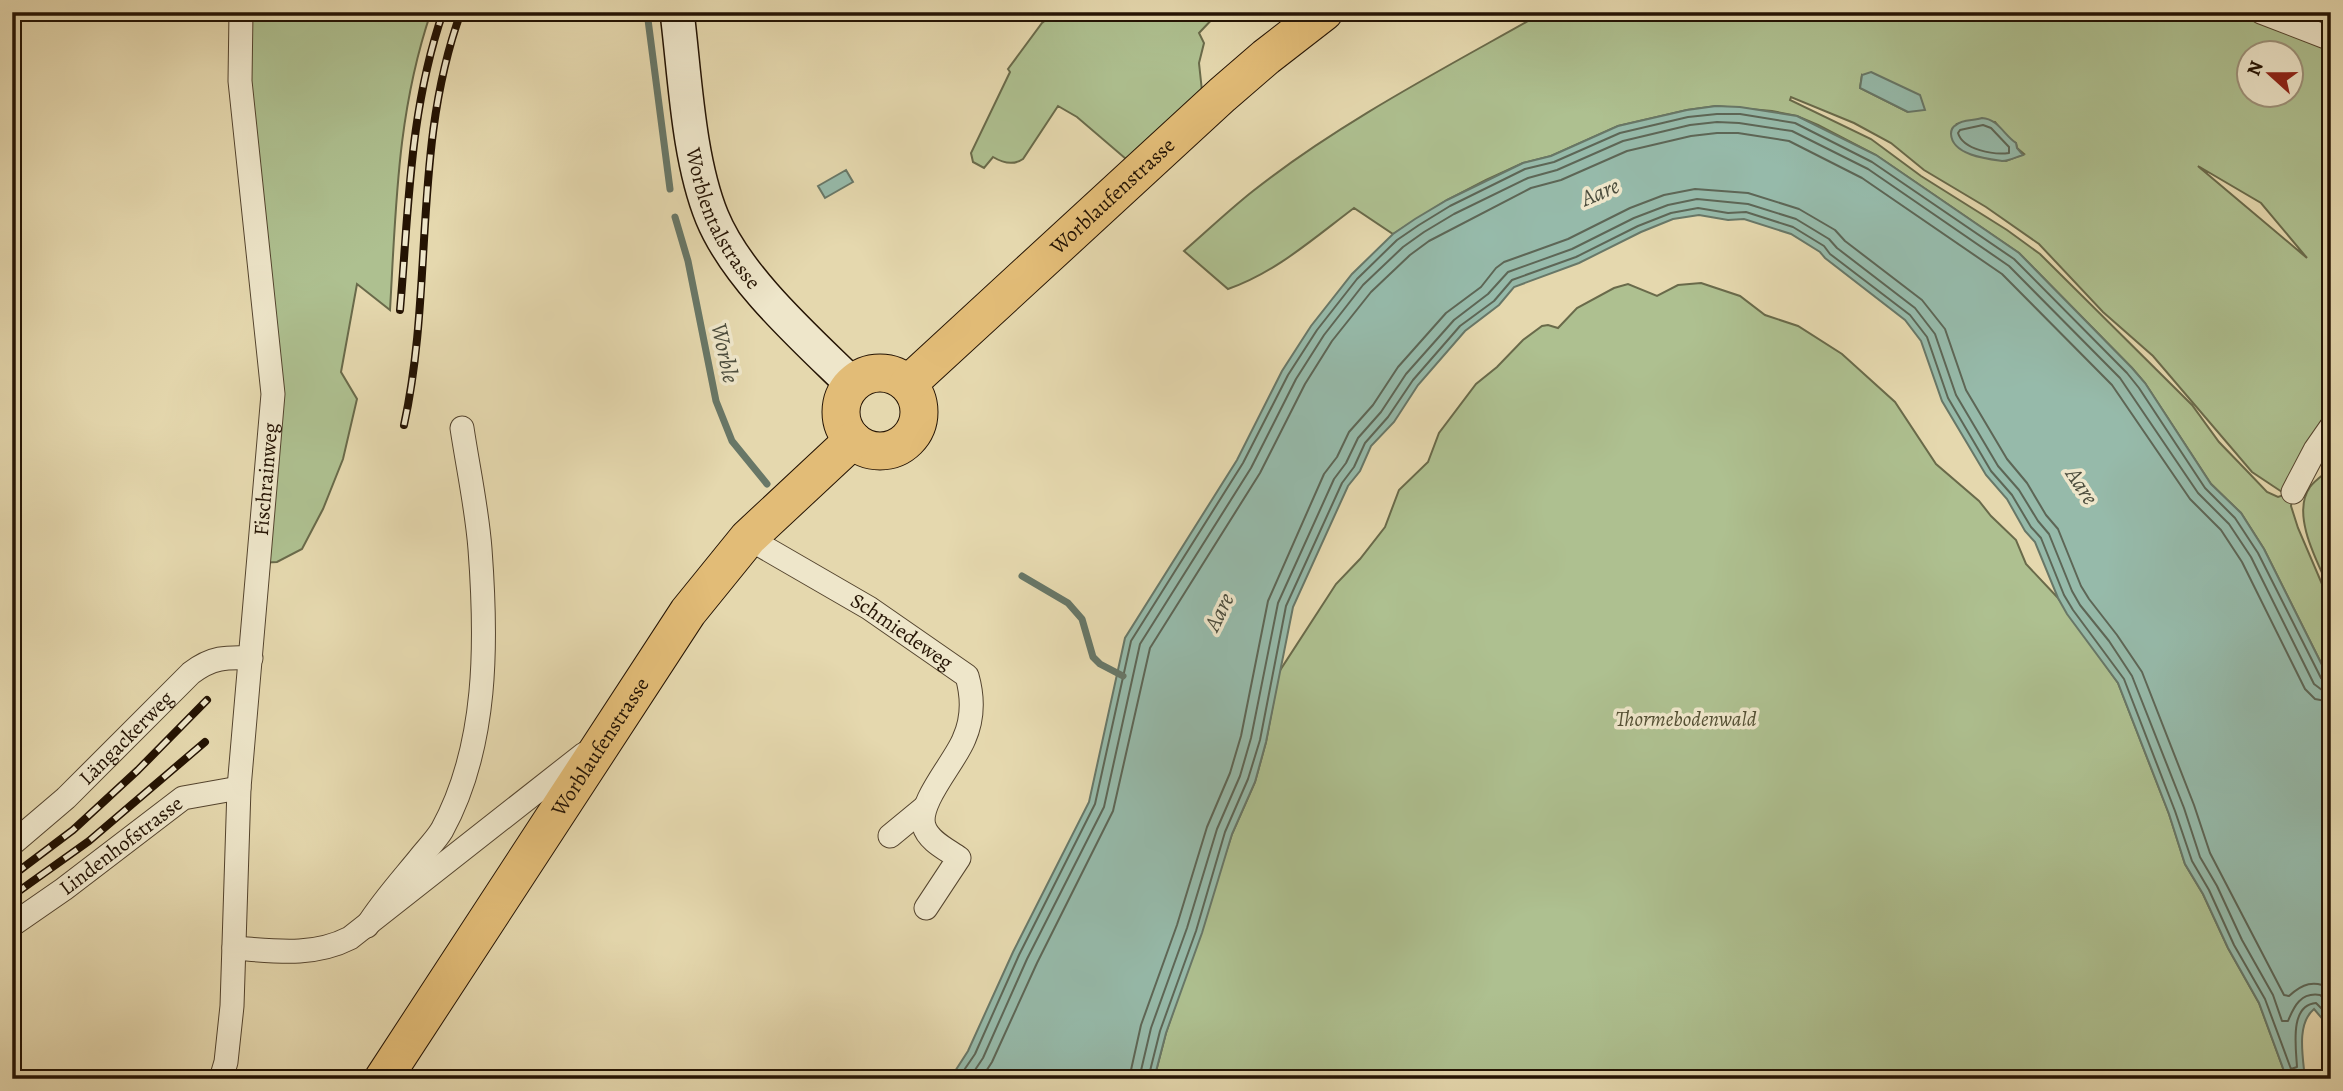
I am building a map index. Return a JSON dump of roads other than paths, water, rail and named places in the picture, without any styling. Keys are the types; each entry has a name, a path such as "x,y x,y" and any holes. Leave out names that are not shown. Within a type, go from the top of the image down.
{"main road":[{"name":"Worblentalstrasse","path":"677,12 696,165 713,220 738,262 760,290 852,384"},
{"name":"Worblaufenstrasse","path":"908,384 1222,95 1324,12"},
{"path":"874,373 886,373 908,384 919,407 918,419 908,440 884,451 872,450 852,440 841,419 841,406 852,384 874,373"},
{"name":"Worblaufenstrasse","path":"383,1079 688,612 748,538 852,440"}],"street":[{"name":"Fischrainweg","path":"221,1079 226,1062 232,1006 239,788 272,394 240,81 241,12"},
{"path":"2261,12 2331,39"},
{"path":"2293,492 2315,450 2331,427"},
{"path":"367,926 376,911 441,832 465,776 474,746 479,709 482,639 480,548 462,428"},
{"name":"Schmiedeweg","path":"748,538 869,608 967,676 972,693 971,713 964,740 924,808 890,836"},
{"name":"Längackerweg","path":"12,844 66,798 191,673 205,663 226,657 251,658"},
{"path":"234,948 321,950 350,938 607,736"},
{"name":"Lindenhofstrasse","path":"12,925 64,889 183,798 239,788"},
{"path":"924,808 924,826 931,838 959,858 926,908"}],"water":[{"path":"1871,72 1920,95 1925,110 1908,112 1860,88 1862,75"},
{"name":"Aare","path":"1716,106 1797,116 1876,155 2019,253 2145,383 2211,484 2241,513 2264,549 2331,683 2331,1029 2314,1009 2308,1015 2302,1041 2305,1079 2287,1079 2259,1003 2185,864 2169,814 2118,683 2067,614 2035,542 2025,531 2007,499 1986,475 1942,401 1921,341 1905,320 1820,252 1791,234 1744,219 1728,220 1699,215 1673,219 1579,263 1514,287 1499,305 1465,331 1418,385 1394,422 1371,446 1360,471 1348,486 1293,607 1266,742 1255,782 1232,834 1202,933 1166,1033 1154,1079 950,1079 968,1051 1013,952 1089,802 1125,638 1237,460 1282,371 1311,326 1352,274 1393,234 1447,200 1523,163 1551,156 1618,126"},
{"path":"1982,118 1997,124 2016,143 2023,155 2002,161 1971,155 1957,147 1951,134 1953,128 1961,122"},
{"path":"846,170 853,182 825,198 818,186"}],"waterway":[{"name":"Worble","path":"647,12 670,189"},
{"name":"Worble","path":"675,217 688,261 716,401 732,441 767,484"},
{"name":"Worble","path":"1022,576 1068,603 1082,619 1093,657 1100,664 1123,676"}],"railway":[{"path":"400,310 417,123 423,86 443,12"},
{"path":"404,425 419,321 429,165 436,114 446,63 461,12"},
{"path":"12,876 73,830 138,770 207,700"},
{"path":"12,896 89,841 205,742"}],"park label":[{"name":"Thormebodenwald","path":"1686,719"}]}
